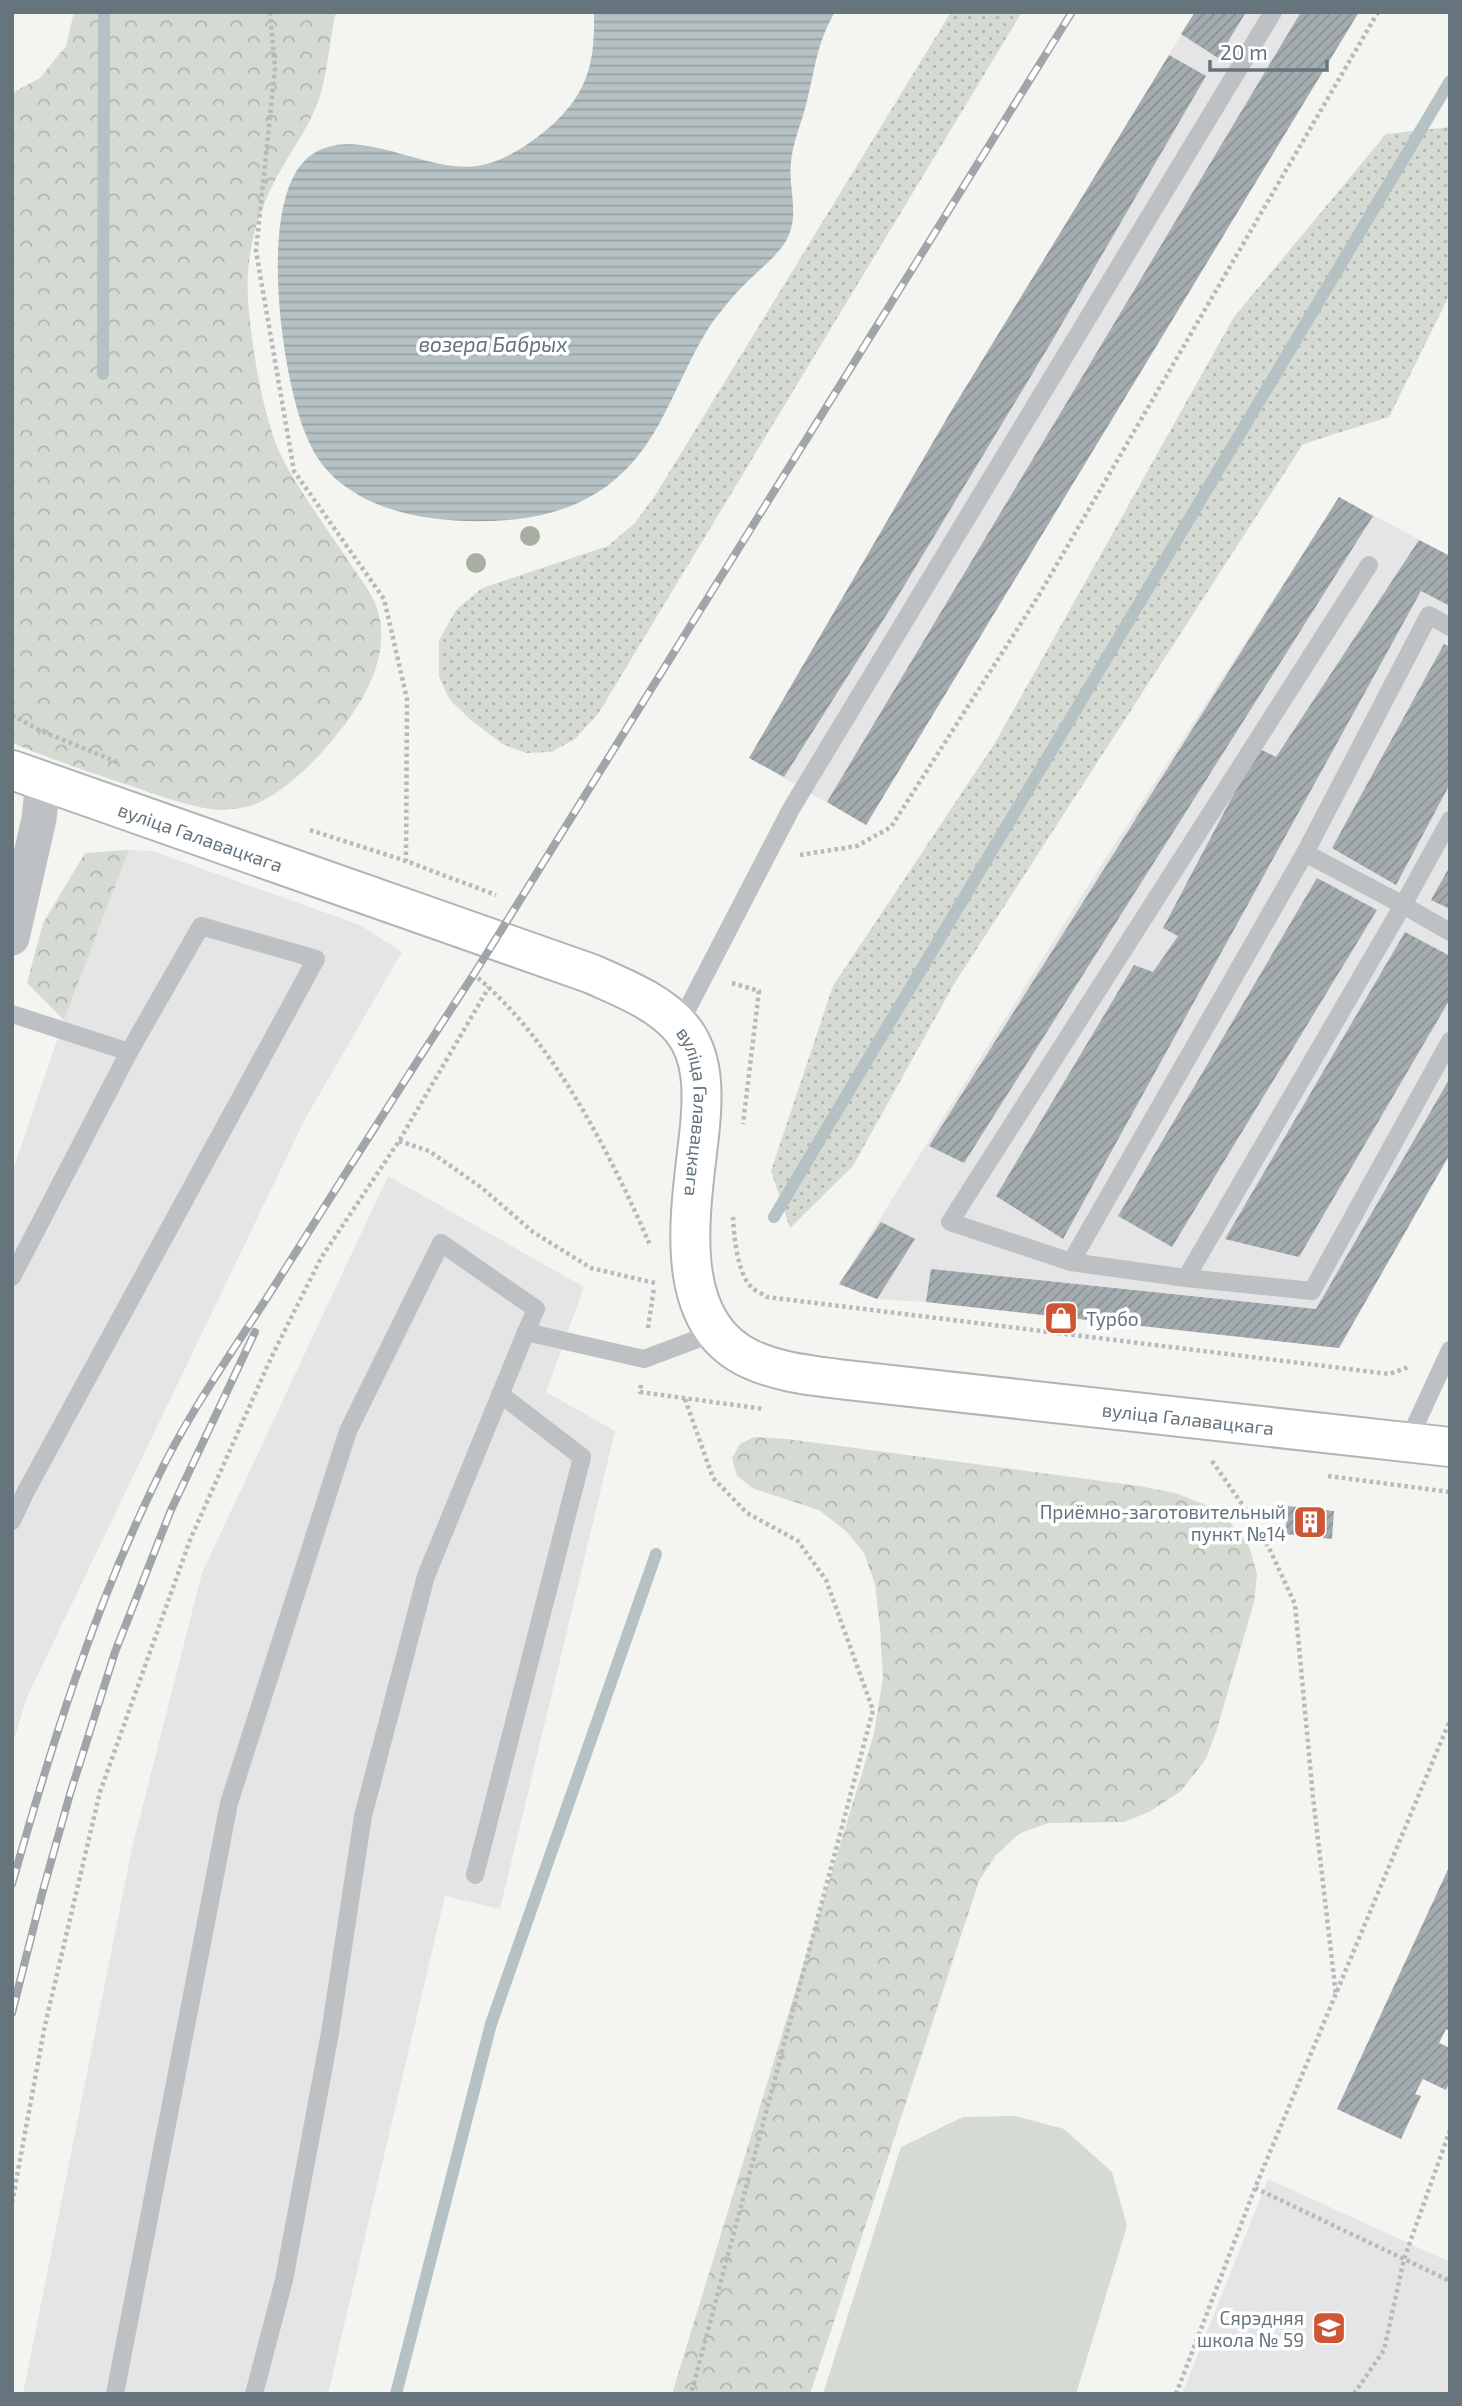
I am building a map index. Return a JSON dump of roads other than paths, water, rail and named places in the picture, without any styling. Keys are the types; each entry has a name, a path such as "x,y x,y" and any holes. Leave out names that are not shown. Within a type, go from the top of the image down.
{"street":[{"name":"вуліца Галавацкага","path":"12,938 39,819 28,776"},
{"name":"вуліца Галавацкага","path":"28,776 592,974 646,1000 670,1016 691,1043 701,1069 702,1089 690,1230 691,1266 698,1296 716,1332 730,1346 749,1358 781,1370 838,1380 1450,1447"}],"lane":[{"path":"679,1025 791,809 1273,12"},
{"path":"1369,565 950,1222 1071,1262 1311,1291 1450,1041"},
{"path":"1071,1262 1305,853 1429,615 1450,627"},
{"path":"1186,1278 1450,820"},
{"path":"1305,853 1450,932"},
{"path":"12,1277 129,1052 201,926 316,959 19,1490 12,1521"},
{"path":"12,1014 129,1052"},
{"path":"115,2394 229,1802 348,1431 441,1243 536,1309 426,1576 363,1816 330,2033 284,2280 254,2394"},
{"path":"526,1332 644,1359 716,1332"},
{"path":"1407,1443 1449,1351"},
{"path":"475,1875 582,1457 500,1394"}],"water":[{"name":"возера Бабрых","path":"594,12 835,12 820,45 794,147 790,171 793,215 787,239 778,252 740,288 714,320 698,345 646,446 631,464 597,493 556,511 533,517 488,521 426,517 385,507 366,499 335,478 318,459 297,409 289,374 278,290 278,248 283,209 293,177 310,156 328,147 348,144 369,146 457,166 488,164 517,151 552,125 582,87 591,60"}],"waterway":[{"path":"103,374 104,12"},
{"path":"774,1217 1450,81"},
{"path":"396,2394 491,2024 656,1554"}],"railway":[{"path":"12,1884 58,1730 93,1629 133,1530 183,1430 474,974 1072,12"},
{"path":"12,2013 70,1794 115,1652 171,1510 255,1332"}],"place":[{"name":"Турбо","path":"1061,1318"},
{"name":"Приёмно-заготовительный пункт №14","path":"1310,1522"},
{"name":"Сярэдняя школа № 59","path":"1329,2328"}]}
